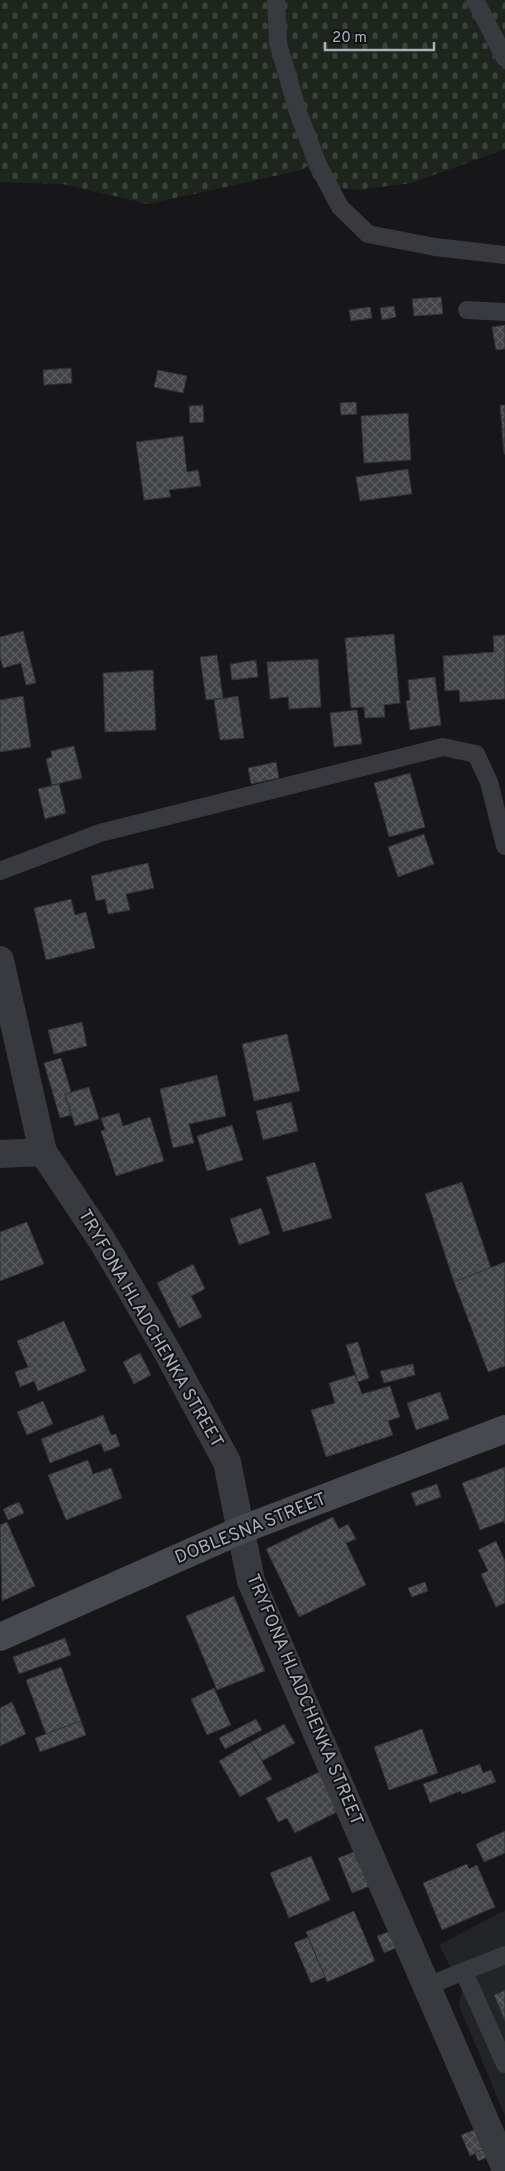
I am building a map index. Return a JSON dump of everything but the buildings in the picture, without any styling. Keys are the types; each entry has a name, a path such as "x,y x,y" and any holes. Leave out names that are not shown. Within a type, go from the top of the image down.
{"street":[{"name":"TRYFONA HLADCHENKA STREET","path":"0,960 43,1152 103,1242 168,1353 227,1462 251,1581 505,2168"},
{"path":"0,1154 43,1152"},
{"name":"DOBLESNA STREET","path":"0,1637 241,1530 505,1429"}],"lane":[{"path":"276,0 278,43 298,112 318,165 340,207 368,234 435,247 505,255"},
{"path":"475,0 505,58"},
{"path":"468,310 505,312"},
{"path":"0,870 100,833 444,747 476,754 489,782 505,846"},
{"path":"427,1986 505,1955"},
{"path":"464,1972 505,2064"}],"shaded area":[{"path":"505,1910 505,2116 459,2005 462,1990 439,1945"}],"green space":[{"path":"0,0 505,0 505,149 412,183 358,190 318,186 307,166 302,170 148,204 63,184 0,182"}]}
